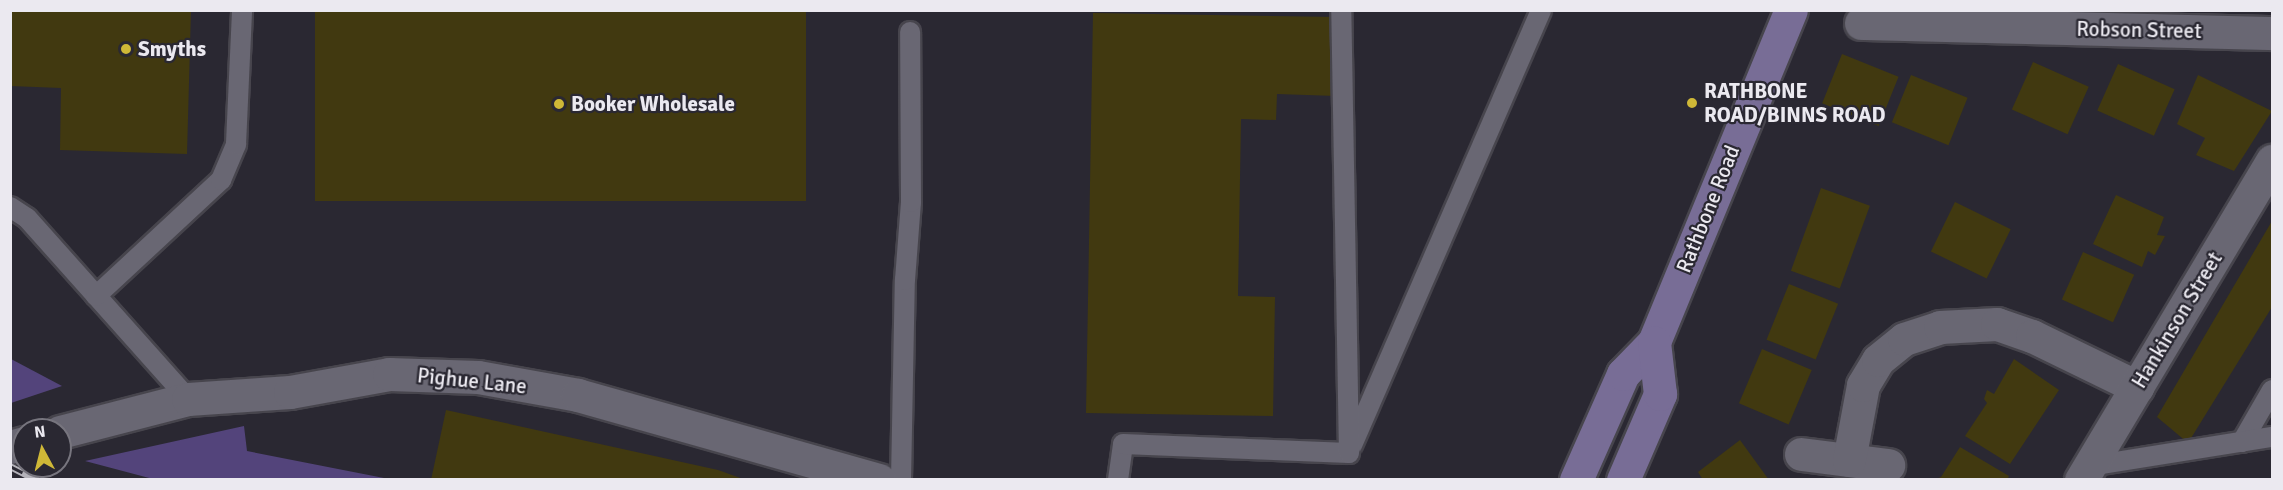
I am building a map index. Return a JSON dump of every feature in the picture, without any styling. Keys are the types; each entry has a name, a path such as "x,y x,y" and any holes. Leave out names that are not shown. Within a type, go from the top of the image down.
{"main road":[{"name":"Rathbone Road","path":"1576,480 1623,374 1654,342 1791,10"},
{"name":"Rathbone Road","path":"1623,480 1660,394 1654,342"}],"street":[{"name":"Robson Street","path":"1861,23 2272,33"},
{"name":"Hankinson Street","path":"2086,473 2272,161"},
{"path":"1849,460 1863,385 1878,360 1904,339 1940,327 1997,324 2031,336 2137,387"},
{"name":"Pighue Lane","path":"72,429 188,399 290,392 389,374 478,377 578,395 879,480"},
{"path":"1802,454 1888,465"}],"lane":[{"path":"96,296 220,180 236,144 242,10"},
{"path":"1341,10 1349,453"},
{"path":"1349,453 1541,10"},
{"path":"901,480 905,280 911,202 910,32"},
{"path":"10,207 27,218 188,399"},
{"path":"2242,442 2272,390"},
{"path":"2086,473 2272,437"},
{"path":"1118,480 1123,444 1349,453"}],"shaded area":[{"path":"11,359 62,386 11,403"},
{"path":"244,426 247,451 389,479 153,479 85,461"}],"building":[{"name":"Smyths","path":"10,10 191,10 187,154 60,150 61,88 10,86"},
{"name":"Booker Wholesale","path":"315,10 806,10 806,201 315,201"},
{"path":"1093,13 1337,17 1336,96 1277,94 1276,120 1241,119 1238,296 1275,297 1273,416 1086,413"},
{"path":"1842,54 1899,77 1879,126 1822,103"},
{"path":"2033,62 2089,87 2068,134 2012,110"},
{"path":"2118,64 2175,89 2154,136 2097,111"},
{"path":"1911,75 1968,98 1948,145 1892,122"},
{"path":"2198,75 2272,111 2234,171 2196,155 2205,138 2177,124"},
{"path":"1821,188 1870,206 1840,288 1791,271"},
{"path":"2116,195 2164,217 2157,235 2165,236 2155,255 2148,251 2142,267 2093,244"},
{"path":"1955,202 2011,229 1987,279 1931,251"},
{"path":"2272,221 2272,307 2188,443 2157,417"},
{"path":"2083,252 2134,275 2113,322 2062,300"},
{"path":"1789,284 1838,304 1816,359 1767,340"},
{"path":"1762,349 1812,370 1789,424 1739,403"},
{"path":"2014,359 2059,390 2010,464 1965,436 1987,403 1984,399 1987,390 1994,394"},
{"path":"446,410 718,470 746,480 431,480"},
{"path":"1740,440 1769,480 1703,480 1698,472"},
{"path":"1960,447 2009,476 2007,480 1933,480 1941,477"}],"railway":[{"path":"10,466 38,480"}],"place":[{"name":"Smyths","path":"126,49"},
{"name":"RATHBONE ROAD/BINNS ROAD","path":"1692,103"},
{"name":"Booker Wholesale","path":"559,104"}]}
